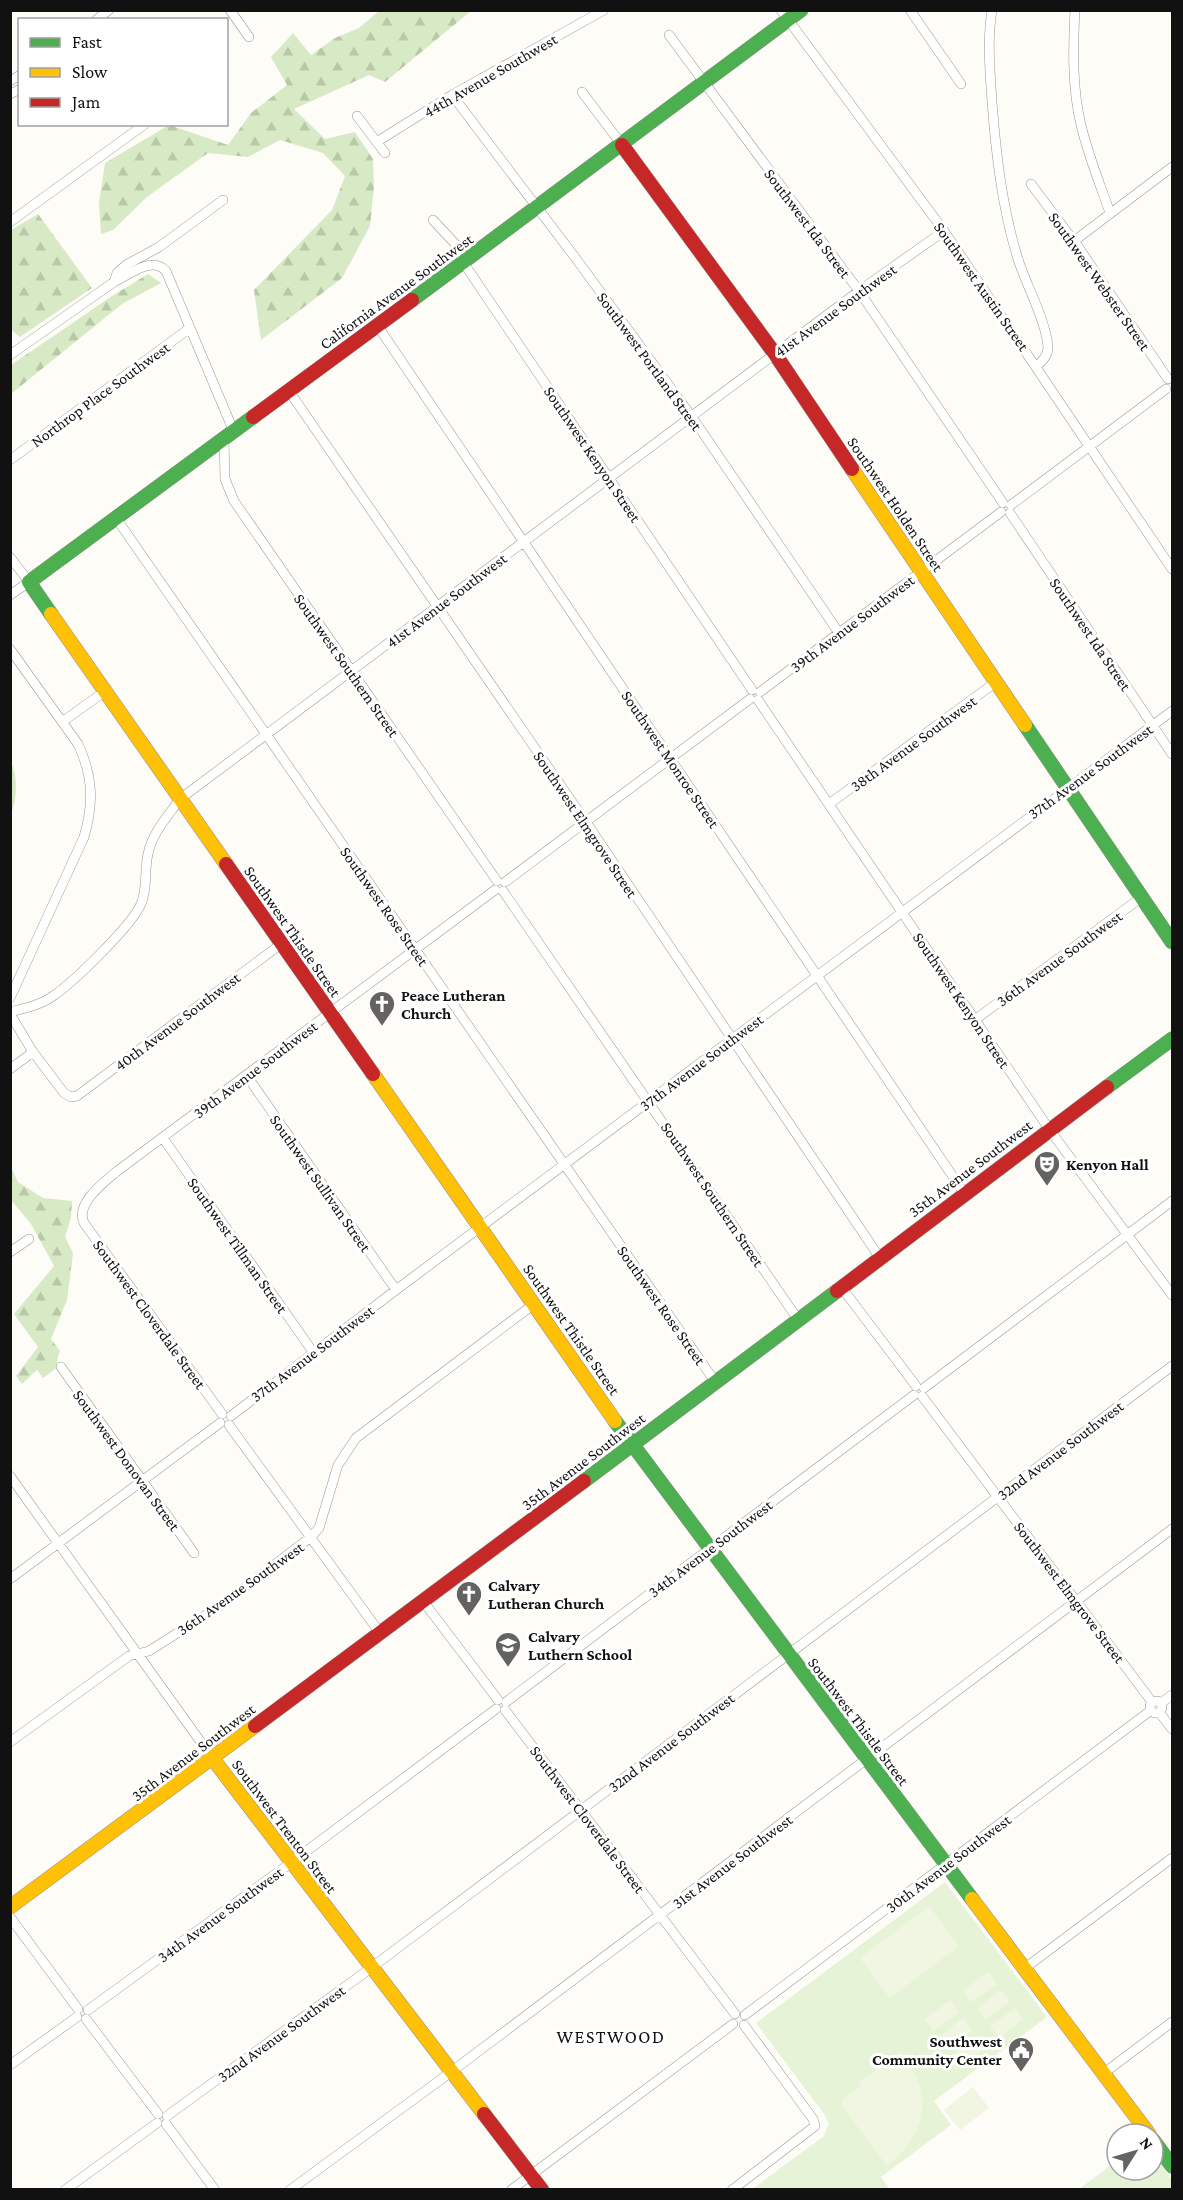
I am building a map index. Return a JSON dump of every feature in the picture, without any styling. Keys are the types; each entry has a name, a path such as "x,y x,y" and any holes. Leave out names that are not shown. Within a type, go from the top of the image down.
{"main road":[{"name":"California Avenue Southwest","path":"28,582 704,84 784,15 801,10"},
{"name":"Southwest Holden Street","path":"622,145 775,354 1173,942"},
{"name":"Southwest Thistle Street","path":"28,582 632,1445 1140,2122"},
{"name":"35th Avenue Southwest","path":"10,1907 213,1759 799,1321 1049,1129 1173,1039"},
{"name":"Southwest Trenton Street","path":"213,1759 542,2190"}],"street":[{"path":"230,10 249,37"},
{"name":"44th Avenue Southwest","path":"378,141 452,95 604,10"},
{"path":"910,10 961,84"},
{"path":"992,10 988,54 1003,195 1017,258 1042,325 1048,348 1044,359 1037,366"},
{"path":"1075,10 1073,50 1081,125 1110,213"},
{"name":"Southwest Austin Street","path":"784,15 944,231 1173,569"},
{"name":"Southwest Ida Street","path":"669,35 859,291 1173,754"},
{"name":"Southwest Holden Street","path":"582,92 622,145"},
{"name":"Southwest Portland Street","path":"452,95 538,207 692,417 839,633"},
{"path":"357,116 385,153"},
{"path":"10,222 142,126"},
{"path":"1074,241 1173,167"},
{"name":"Southwest Webster Street","path":"1031,184 1074,241 1170,384"},
{"path":"10,355 114,282 117,273 126,265 159,247 223,200"},
{"name":"Southwest Kenyon Street","path":"433,220 460,249 463,262 1049,1129 1173,1295"},
{"name":"41st Avenue Southwest","path":"10,1013 52,997 73,980 130,921 144,897 150,845 180,799 859,291 944,231"},
{"name":"Southwest Southern Street","path":"114,282 152,264 162,265 170,278 229,435 225,479 234,501 799,1321"},
{"name":"Southwest Monroe Street","path":"377,326 964,1193"},
{"name":"Northrop Place Southwest","path":"10,460 189,328"},
{"name":"39th Avenue Southwest","path":"82,1213 90,1197 102,1184 1170,384"},
{"name":"Southwest Elmgrove Street","path":"289,391 585,822 880,1258"},
{"name":"Southwest Rose Street","path":"116,518 716,1383"},
{"name":"Southwest Thistle Street","path":"10,557 28,582"},
{"name":"California Avenue Southwest","path":"10,596 28,582"},
{"path":"10,649 78,744 92,784 90,818 84,837 10,998"},
{"name":"38th Avenue Southwest","path":"829,804 996,682"},
{"path":"62,723 104,692"},
{"name":"37th Avenue Southwest","path":"10,1579 1067,787 1173,711"},
{"name":"36th Avenue Southwest","path":"976,1019 1142,897"},
{"name":"40th Avenue Southwest","path":"33,1052 64,1094 77,1096 281,944"},
{"path":"10,1013 33,1052 10,1069"},
{"name":"Southwest Sullivan Street","path":"247,1076 396,1290"},
{"name":"Southwest Tillman Street","path":"163,1138 313,1352"},
{"name":"34th Avenue Southwest","path":"10,2065 292,1862 1173,1201"},
{"name":"Southwest Cloverdale Street","path":"82,1213 84,1223 380,1633"},
{"path":"10,1252 29,1239"},
{"name":"Southwest Elmgrove Street","path":"842,1288 1173,1730"},
{"name":"36th Avenue Southwest","path":"10,1742 128,1657 149,1651 220,1606 311,1537 319,1528 338,1465 356,1438 534,1304"},
{"name":"32nd Avenue Southwest","path":"65,2190 371,1968 1173,1366"},
{"name":"Southwest Donovan Street","path":"61,1367 194,1553"},
{"name":"Southwest Trenton Street","path":"10,1476 213,1759"},
{"name":"31st Avenue Southwest","path":"290,2190 451,2072 1173,1529"},
{"name":"Southwest Cloverdale Street","path":"423,1601 735,2014"},
{"name":"30th Avenue Southwest","path":"744,2020 946,1864 1173,1695"},
{"path":"1025,1968 1173,1858"},
{"path":"10,1917 215,2190"},
{"path":"732,2190 815,2126 813,2119 740,2012 732,2019 733,2024"},
{"path":"733,2024 738,2027 744,2020"},
{"path":"1104,2073 1173,2022"},
{"path":"511,2190 733,2024"}],"green space":[{"path":"379,11 471,11 385,82 369,75 294,109 325,139 355,132 373,159 374,187 370,226 342,278 261,340 254,290 332,210 345,176 323,153 280,140 248,157 208,153 147,197 113,230 101,234 99,202 105,163 167,126 228,145 251,113 287,85 271,57 293,33 311,55 335,38 359,28"},
{"path":"38,214 92,288 20,337 11,330 11,230"},
{"path":"148,274 161,283 122,304 11,394 11,365"},
{"path":"11,762 16,788 11,814"},
{"path":"10,1165 18,1182 43,1198 72,1201 71,1218 65,1237 73,1253 67,1300 51,1339 60,1351 57,1360 59,1366 43,1378 37,1370 22,1384 16,1376 38,1347 14,1314 54,1266 31,1224 11,1200"},
{"path":"945,1882 1047,2017 934,2101 951,2125 881,2177 890,2189 751,2190 824,2136 829,2123 756,2023"},
{"path":"929,1906 959,1946 890,1998 860,1958"},
{"path":"988,1972 997,1984 972,2002 963,1991"},
{"path":"1001,1990 1010,2001 985,2020 977,2008"},
{"path":"950,2000 959,2012 934,2031 925,2019"},
{"path":"1015,2008 1023,2019 999,2038 990,2026"},
{"path":"963,2018 972,2030 947,2048 939,2037"},
{"path":"977,2036 986,2048 961,2066 952,2055"},
{"path":"901,2052 918,2082 922,2097 922,2112 911,2140 887,2166 842,2106 843,2099 861,2086 859,2082"},
{"path":"973,2087 989,2108 960,2130 944,2110"},
{"path":"1105,2170 1105,2182 1165,2182 1165,2171 1172,2180 1172,2189 1079,2189"}],"traffic: fast":[{"path":"412,300 801,10"},
{"path":"51,614 29,582 253,417"},
{"path":"1025,725 1172,942"},
{"path":"1107,1087 1172,1039"},
{"path":"584,1481 837,1291"},
{"path":"615,1421 972,1899"},
{"path":"1165,2156 1172,2166"}],"traffic: slow":[{"path":"852,469 1025,725"},
{"path":"51,614 226,864"},
{"path":"373,1074 615,1421"},
{"path":"10,1907 255,1726"},
{"path":"213,1759 484,2114"},
{"path":"972,1899 1140,2122"}],"traffic: jam":[{"path":"622,145 775,354 852,469"},
{"path":"253,417 412,300"},
{"path":"226,864 373,1074"},
{"path":"837,1291 1107,1087"},
{"path":"255,1726 584,1481"},
{"path":"484,2114 542,2190"}],"place":[{"name":"Peace Lutheran Church","path":"382,1027"},
{"name":"Kenyon Hall","path":"1047,1187"},
{"name":"Calvary Lutheran Church","path":"469,1617"},
{"name":"Calvary Luthern School","path":"508,1668"},
{"name":"Southwest Community Center","path":"1021,2073"}],"district":[{"name":"WESTWOOD","path":"611,2037"}]}
